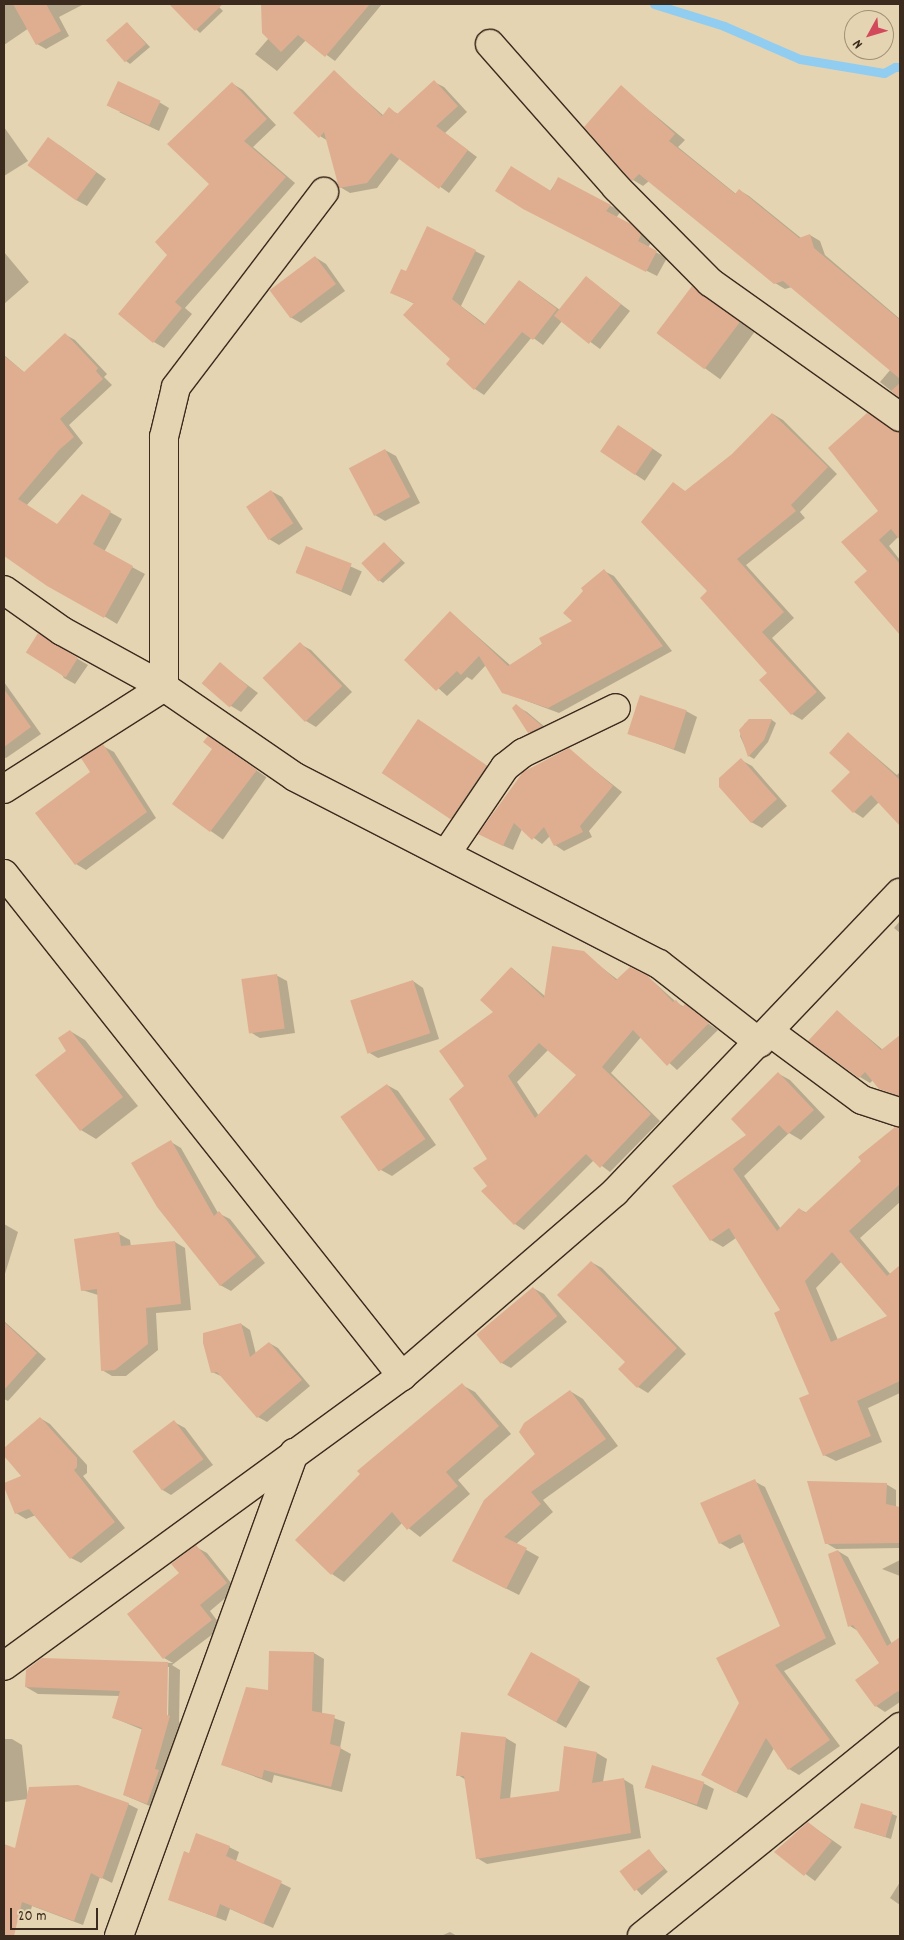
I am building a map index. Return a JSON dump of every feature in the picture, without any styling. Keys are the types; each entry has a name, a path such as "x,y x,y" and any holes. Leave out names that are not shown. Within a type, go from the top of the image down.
{"street":[{"path":"490,44 616,187 710,282 900,418"},
{"path":"164,688 164,437 176,387 324,192"},
{"path":"4,590 62,631 164,688 295,777 659,964 765,1037 862,1100 900,1112"},
{"path":"4,789 164,688"},
{"path":"446,854 505,767 523,753 616,708"},
{"path":"4,874 402,1376"},
{"path":"4,1666 294,1452 402,1376 615,1192 765,1037 900,893"},
{"path":"119,1936 294,1452"},
{"path":"642,1936 900,1727"}],"building":[{"path":"13,4 46,4 61,31 36,45"},
{"path":"169,4 223,4 195,31"},
{"path":"261,4 370,4 325,57 298,35 281,52 262,33"},
{"path":"127,22 146,44 125,62 106,40"},
{"path":"334,70 382,116 389,107 397,114 434,80 458,106 436,126 468,150 439,189 391,153 367,183 339,188 324,132 319,138 293,113"},
{"path":"118,81 161,101 149,125 107,105"},
{"path":"232,82 267,119 244,141 286,177 175,302 182,308 153,343 118,314 167,255 155,242 209,184 167,144"},
{"path":"621,85 675,134 669,141 735,194 739,189 799,238 810,234 814,248 900,320 900,379 783,281 774,284 639,174 632,181 627,176 584,127"},
{"path":"48,137 97,172 76,201 27,165"},
{"path":"511,166 551,191 558,177 611,205 606,211 631,224 641,235 638,241 657,251 646,272 523,209 495,191"},
{"path":"427,226 476,250 452,299 484,325 519,280 557,309 533,340 522,332 474,390 446,364 450,359 403,315 414,303 390,293 401,269 406,271"},
{"path":"315,256 336,284 291,318 269,290"},
{"path":"586,276 621,304 589,344 554,316"},
{"path":"692,286 740,322 704,369 656,333"},
{"path":"65,333 98,368 96,371 103,379 60,419 74,437 59,450 18,499 57,524 82,494 111,511 93,544 133,566 104,618 47,586 4,556 4,356 24,372"},
{"path":"900,383 900,398 891,391"},
{"path":"772,413 828,467 791,505 796,511 737,559 784,612 762,632 817,692 791,715 759,680 767,673 700,598 707,591 641,522 673,482 685,491 732,454"},
{"path":"867,413 900,432 900,540 891,529 879,540 900,564 900,635 854,582 867,571 841,542 878,511 828,448"},
{"path":"618,425 653,448 635,475 600,452"},
{"path":"385,449 410,497 374,516 349,468"},
{"path":"271,490 293,523 268,540 246,507"},
{"path":"384,542 401,560 378,581 361,563"},
{"path":"306,546 352,564 341,591 296,573"},
{"path":"604,569 663,646 548,708 502,693 479,656 461,675 457,671 436,691 404,660 450,611 508,666 542,644 539,638 572,621 563,613 583,591 581,588"},
{"path":"38,633 78,658 66,677 26,653"},
{"path":"300,642 342,686 305,722 263,678"},
{"path":"220,662 248,686 230,707 202,683"},
{"path":"4,689 31,727 4,747"},
{"path":"640,695 687,710 674,749 627,734"},
{"path":"516,704 542,726 528,733 512,708"},
{"path":"418,719 487,765 450,819 382,773"},
{"path":"749,719 772,719 764,740 748,757 739,730"},
{"path":"848,732 900,780 900,826 871,795 853,813 831,791 850,772 829,753"},
{"path":"208,736 257,770 210,832 172,804 212,749 203,742"},
{"path":"103,744 147,812 75,865 35,813 90,772 81,758"},
{"path":"569,748 613,786 580,826 583,832 554,846 544,827 532,840 514,823 503,846 478,834 523,772"},
{"path":"741,758 777,799 751,823 719,787 719,778"},
{"path":"552,946 584,951 616,980 630,967 648,976 673,1002 676,1000 682,1007 685,1004 709,1023 667,1066 633,1030 602,1067 651,1114 600,1168 586,1154 514,1225 481,1191 487,1186 473,1168 487,1159 449,1099 464,1086 439,1051 493,1012 480,1000 511,967 544,998","holes":["539,1043 576,1075 535,1118 508,1076"]},
{"path":"277,974 285,1028 249,1033 241,979"},
{"path":"413,980 430,1033 368,1054 350,1000"},
{"path":"837,1010 881,1050 900,1035 900,1096 879,1089 865,1072 859,1078 808,1041"},
{"path":"70,1030 123,1097 80,1131 35,1075 66,1051 58,1038"},
{"path":"778,1072 814,1110 788,1134 779,1125 733,1169 777,1231 799,1208 805,1213 861,1161 858,1157 895,1127 900,1127 900,1184 849,1231 887,1276 900,1265 900,1381 857,1401 871,1436 823,1456 799,1398 809,1394 774,1313 780,1310 729,1228 710,1241 672,1186 746,1135 731,1119","holes":["832,1252 887,1316 831,1342 805,1281"]},
{"path":"387,1084 425,1139 379,1172 340,1117"},
{"path":"171,1140 214,1216 219,1211 256,1257 220,1286 157,1207 131,1163"},
{"path":"119,1232 121,1246 175,1241 181,1304 146,1308 148,1344 115,1370 101,1371 97,1289 81,1291 74,1239"},
{"path":"591,1261 677,1348 637,1388 618,1369 625,1362 557,1295"},
{"path":"533,1287 557,1316 501,1364 476,1335"},
{"path":"4,1322 37,1353 4,1390"},
{"path":"241,1323 250,1357 269,1342 302,1380 257,1418 217,1372 211,1373 203,1343 203,1333"},
{"path":"462,1383 499,1426 446,1472 458,1486 407,1530 392,1512 331,1575 295,1540 360,1474 357,1471"},
{"path":"570,1390 606,1439 531,1492 541,1504 504,1537 527,1548 506,1589 452,1561 484,1500 535,1454 519,1432 524,1423"},
{"path":"40,1417 77,1458 77,1467 74,1470 115,1522 70,1559 29,1509 15,1514 4,1487 4,1483 21,1476 4,1456 4,1448"},
{"path":"174,1420 203,1459 162,1490 132,1451"},
{"path":"755,1479 826,1638 775,1665 830,1740 788,1770 766,1738 736,1793 701,1775 739,1703 716,1658 780,1626 740,1534 719,1544 700,1503"},
{"path":"807,1481 887,1483 886,1504 900,1507 900,1543 825,1544"},
{"path":"196,1545 227,1583 200,1605 212,1620 163,1659 127,1614 179,1573 171,1564"},
{"path":"838,1550 887,1646 900,1637 900,1694 898,1691 875,1707 855,1680 879,1663 853,1625 848,1627 828,1554"},
{"path":"269,1651 314,1652 312,1711 335,1715 330,1744 341,1747 331,1787 264,1770 262,1778 221,1765 246,1687 268,1690"},
{"path":"531,1652 580,1679 556,1722 507,1695"},
{"path":"42,1658 168,1662 167,1715 170,1716 155,1769 159,1770 147,1804 123,1795 142,1728 112,1718 120,1691 25,1687 26,1670"},
{"path":"461,1732 506,1737 500,1799 559,1791 564,1746 597,1752 592,1783 624,1778 631,1833 476,1859 464,1776 456,1776"},
{"path":"652,1765 704,1782 697,1805 645,1788"},
{"path":"78,1785 129,1803 102,1879 91,1873 74,1921 22,1902 14,1936 4,1936 4,1844 15,1848 29,1787"},
{"path":"861,1803 893,1812 886,1837 854,1828"},
{"path":"808,1822 832,1841 804,1876 774,1852"},
{"path":"196,1833 230,1846 226,1856 282,1881 263,1924 220,1904 216,1917 168,1900 184,1851 189,1853"},
{"path":"649,1849 664,1869 634,1891 619,1871"}],"waterway":[{"path":"654,4 724,26 800,59 884,73 895,67 900,67"}]}
